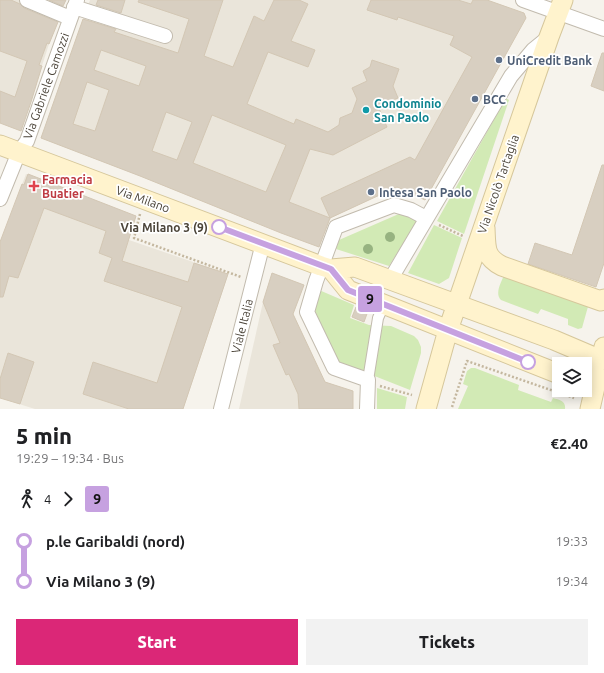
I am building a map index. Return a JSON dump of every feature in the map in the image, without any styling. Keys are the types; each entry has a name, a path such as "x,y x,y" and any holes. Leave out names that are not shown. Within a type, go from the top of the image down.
{"main road":[{"name":"Via Nicolò Tartaglia","path":"426,409 448,330 548,37 561,6"},
{"name":"Via Milano","path":"0,145 326,267 355,267 457,304 568,346 598,369"},
{"path":"485,223 487,251 494,262 601,301 604,299"},
{"path":"326,267 348,290 552,371"},
{"path":"590,409 598,369"}],"street":[{"name":"Via Gabriele Camozzi","path":"27,0 74,8 165,36"},
{"path":"523,0 561,6 604,29"},
{"name":"Via Gabriele Camozzi","path":"0,199 19,152 27,141 74,8"},
{"name":"Via Nicolò Tartaglia","path":"430,220 511,76 533,50 548,37"},
{"path":"368,384 334,368 307,312 326,267 336,227 394,205 411,210 430,220 393,275"},
{"name":"Viale Italia","path":"221,409 263,244"},
{"path":"367,409 368,384 378,318 382,309"}],"path":[{"path":"140,212 134,238 241,278"},
{"path":"430,220 467,238"},
{"path":"452,407 467,361 574,398"},
{"path":"368,384 374,384 412,395"}],"shaded area":[{"path":"0,0 66,0 49,44 21,131 0,123"},
{"path":"90,0 487,0 524,13 526,18 425,200 396,187 331,218 319,247 41,138"},
{"path":"26,174 136,216 129,240 228,274 183,409 35,409 0,398 0,242"},
{"path":"272,273 304,285 293,314 325,382 353,391 353,409 239,409 263,302"}],"green space":[{"path":"506,98 509,100 464,234 437,221"},
{"path":"401,213 418,220 389,266 336,249 339,240"},
{"path":"434,225 462,238 449,278 439,284 408,273"},
{"path":"505,273 589,303 582,328 578,329 568,325 568,319 541,309 538,314 501,300 498,290"},
{"path":"319,290 354,305 350,318 369,325 391,326 414,336 418,340 421,347 421,353 410,390 339,362 312,311"},
{"path":"471,368 475,368 519,385 518,390 551,402 553,398 560,400 565,404 565,409 458,409 468,386 463,384 467,371"},
{"path":"377,388 407,397 405,409 377,409"}],"building":[{"path":"0,0 11,0 20,4 24,8 58,22 49,44 47,43 39,65 42,66 21,131 0,123 0,91 15,97 27,61 0,51"},
{"path":"49,0 66,0 63,6"},
{"path":"98,0 125,0 121,13 96,5"},
{"path":"139,0 223,0 204,56 233,67 254,16 264,21 274,0 299,0 308,4 291,41 315,50 308,67 268,52 247,104 294,124 296,119 328,132 339,125 340,118 352,113 357,99 352,88 367,81 363,71 370,67 372,60 399,69 393,86 398,98 378,106 387,127 333,155 310,149 289,202 330,218 319,247 41,138 83,19 116,29 114,32 178,53 189,19 138,2","holes":["101,50 146,66 139,86 94,70","87,82 109,90 95,131 73,124","166,112 192,122 177,160 152,151","212,115 286,145 266,192 193,163"]},
{"path":"371,0 458,0 471,4 473,0 487,0 524,13 526,18 425,200 397,187 330,218 321,198 410,157 415,160 472,57 450,45 454,36 398,17 397,20 367,10"},
{"path":"602,53 604,53 604,91 591,86"},
{"path":"602,165 604,165 604,263 596,287 528,264 535,243 572,255"},
{"path":"28,174 136,216 122,261 188,282 194,263 228,274 183,409 129,409 83,394 93,362 157,383 182,307 104,281 112,258 99,253 106,231 44,208 18,278 9,276 3,297 0,297 0,242 22,184 24,185"},
{"path":"272,273 304,285 293,314 325,382 353,391 353,409 299,409 298,394 289,374 286,375 273,345 280,343 263,302"},
{"path":"356,307 368,311 364,322 352,317"},
{"path":"8,353 34,362 20,404 0,398 0,379"}],"bus line":[{"name":"9","path":"219,227 331,269 348,290 528,362"}],"place":[{"name":"UniCredit Bank","path":"499,60"},
{"name":"BCC","path":"475,99"},
{"name":"Condominio San Paolo","path":"366,110"},
{"name":"Farmacia Buatier","path":"34,186"},
{"name":"Intesa San Paolo","path":"371,192"},
{"name":"Via Milano 3 (9)","path":"219,227"}]}
